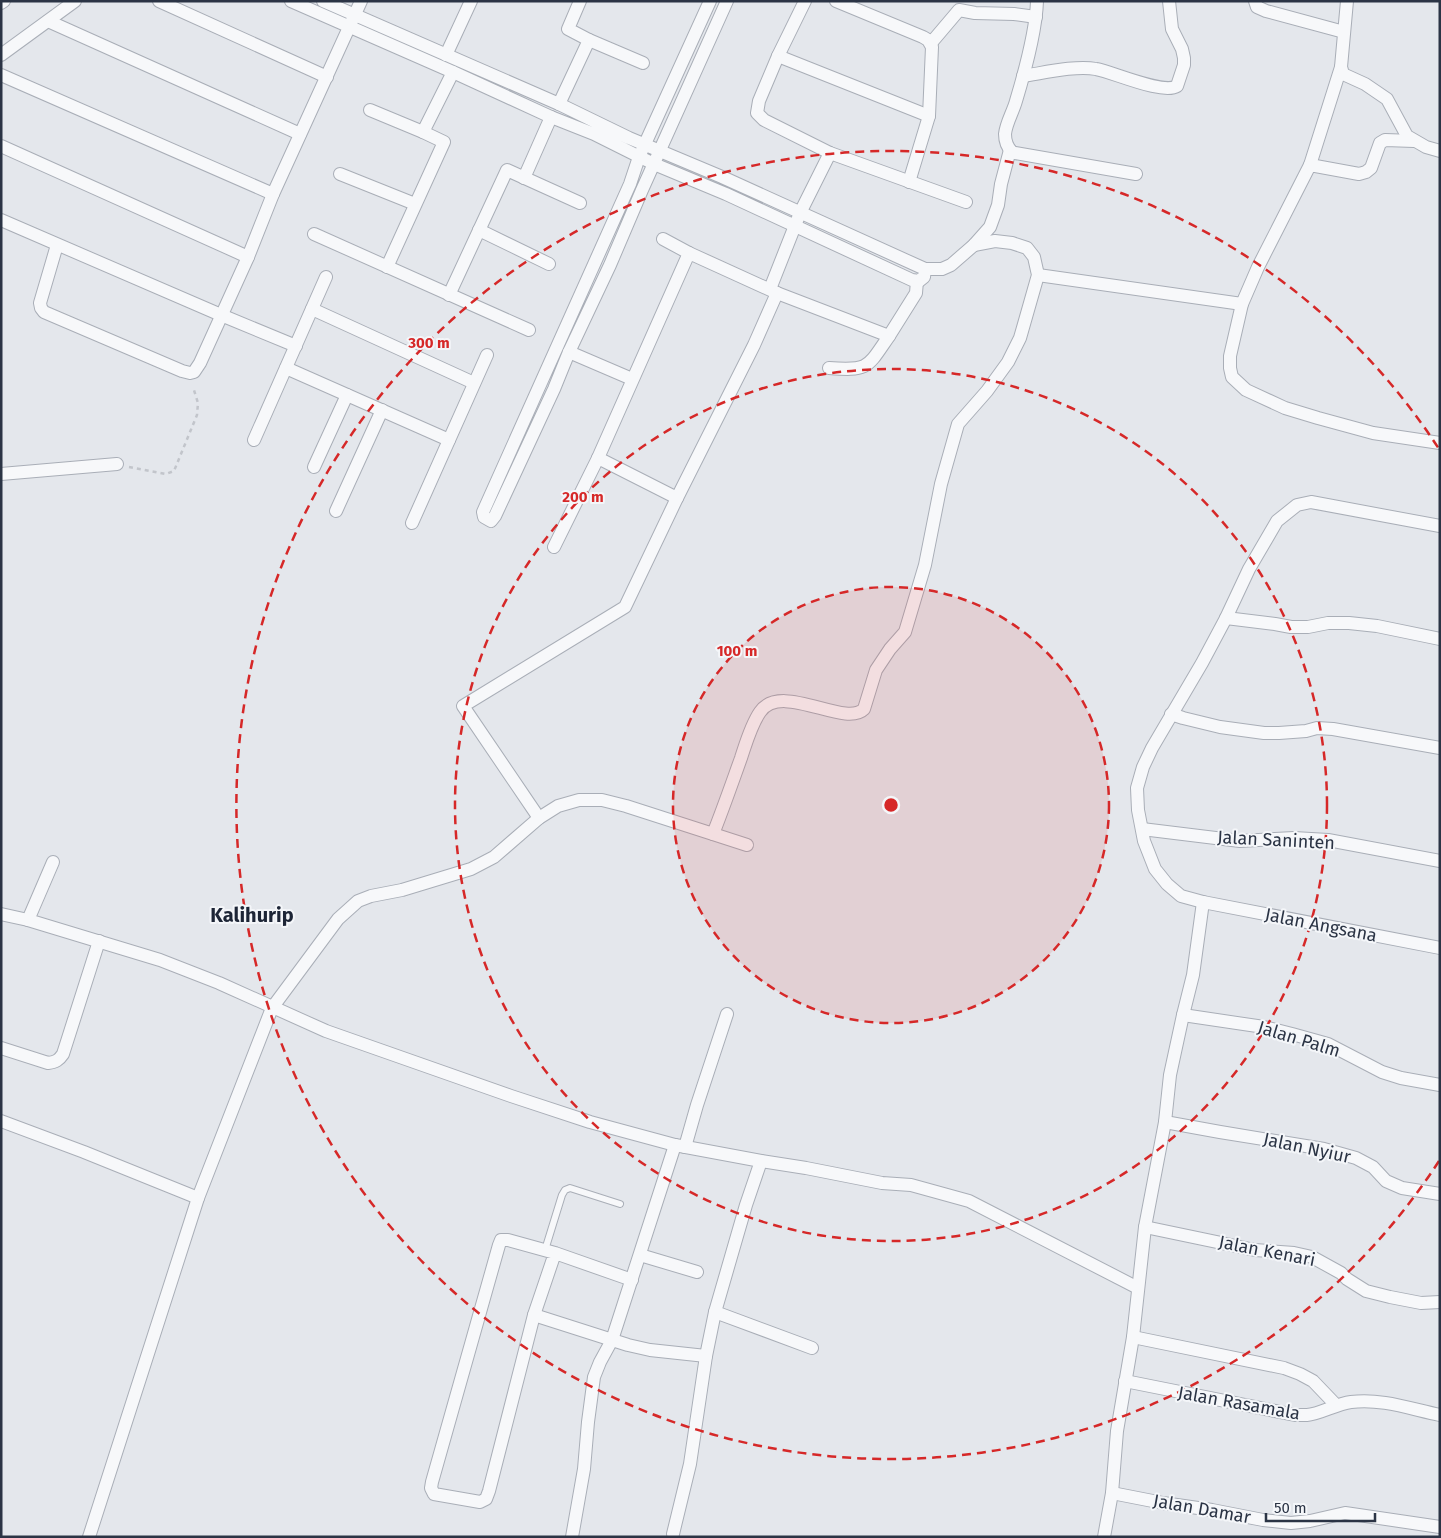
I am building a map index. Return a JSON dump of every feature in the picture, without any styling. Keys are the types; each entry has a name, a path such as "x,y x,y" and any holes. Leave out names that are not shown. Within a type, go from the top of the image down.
{"street":[{"path":"1,55 75,1"},
{"path":"159,1 327,76"},
{"path":"291,1 551,117 594,134 654,164 726,194 912,280 919,281 924,277 925,269"},
{"path":"323,1 559,104 659,152 722,177 800,214 925,269 942,269 951,265 990,228 995,217 1010,150"},
{"path":"57,245 40,303 44,312 190,373 194,372 200,363 248,257 273,194 361,1"},
{"path":"446,55 471,1"},
{"path":"580,1 568,29 643,63"},
{"path":"710,1 639,157 636,187 610,265 569,352 554,389 524,439 483,512 484,517 488,520 491,521 495,516 524,439 596,259 636,187 654,164 727,1"},
{"path":"805,1 778,56 759,101 757,113 764,120 830,153 966,202"},
{"path":"836,1 923,37 932,47 929,116 908,182"},
{"path":"1037,1 1036,16 1023,76 1005,135 1006,144 1015,153 1136,174"},
{"path":"1023,76 1079,68 1096,69 1149,85 1173,89 1177,86 1184,65 1184,58 1182,49 1172,29 1169,1"},
{"path":"1255,1 1256,7 1266,12 1344,32"},
{"path":"1347,1 1341,67 1310,165 1258,267 1242,304 1230,356 1230,368 1232,377 1246,390 1285,408 1373,433 1440,443"},
{"path":"930,43 959,10 975,13 1036,16"},
{"path":"48,21 300,134"},
{"path":"559,104 589,40"},
{"path":"778,56 929,116"},
{"path":"1341,67 1343,74 1365,84 1387,99 1407,136 1426,147 1440,151"},
{"path":"423,132 452,72"},
{"path":"1,75 273,194"},
{"path":"370,110 444,142 387,267"},
{"path":"524,178 551,117"},
{"path":"1310,165 1359,174 1371,168 1380,143 1385,140 1414,141"},
{"path":"1,146 248,257"},
{"path":"539,818 463,706 625,607 754,345 795,226 830,153"},
{"path":"449,295 506,170 580,203"},
{"path":"340,174 415,204"},
{"path":"1,220 296,346"},
{"path":"479,230 549,264"},
{"path":"314,234 529,330"},
{"path":"663,238 689,253 773,291 888,336"},
{"path":"714,834 748,738 760,711 772,702 783,700 844,713 860,713 864,709 876,670 890,649 905,632 925,565 941,484 958,424 987,391 1008,362 1020,338 1038,275 1034,257 1027,248 1012,243 995,241 974,245"},
{"path":"554,547 598,458 689,253"},
{"path":"596,259 610,265"},
{"path":"1038,275 1242,304"},
{"path":"254,440 326,277"},
{"path":"830,368 846,370 862,368 873,359 912,302 916,293 917,281"},
{"path":"312,309 474,383"},
{"path":"569,352 632,379"},
{"path":"412,523 486,355"},
{"path":"286,368 449,440"},
{"path":"314,467 347,394"},
{"path":"336,511 382,410"},
{"path":"598,458 677,498"},
{"path":"1,474 117,464"},
{"name":"Jalan Angsana","path":"1440,526 1311,502 1297,505 1277,521 1246,575 1202,663 1152,748 1137,788 1138,810 1144,840 1154,869 1181,896 1203,902 1440,948"},
{"path":"1226,618 1290,627 1349,623 1377,626 1440,639"},
{"path":"1171,714 1234,729 1280,734 1317,728 1332,729 1440,748"},
{"path":"89,1537 198,1198 272,1008 338,919 358,901 371,896 402,890 471,869 494,857 539,818 558,806 579,800 602,800 626,806 748,845"},
{"name":"Jalan Saninten","path":"1142,829 1240,841 1294,838 1328,840 1440,861"},
{"path":"28,920 53,862"},
{"path":"1104,1537 1112,1493 1117,1431 1133,1337 1145,1227 1165,1122 1170,1075 1182,1015 1193,974 1203,902"},
{"path":"1,914 28,920 160,960 326,1031 590,1122 680,1146 882,1183 912,1185 969,1201 1138,1288"},
{"path":"1,1048 48,1062 55,1062 59,1059 100,941"},
{"path":"572,1537 584,1469 594,1377 612,1340 640,1255 697,1105 728,1014"},
{"name":"Jalan Palm","path":"1182,1015 1264,1027 1292,1034 1328,1044 1382,1072 1401,1078 1440,1085"},
{"path":"1,1122 84,1152 198,1198"},
{"name":"Jalan Nyiur","path":"1165,1122 1324,1149 1356,1158 1373,1167 1386,1181 1402,1188 1440,1194"},
{"path":"673,1534 690,1464 706,1356 715,1312 746,1205 761,1161"},
{"name":"Jalan Kenari","path":"1145,1227 1255,1250 1312,1257 1341,1273 1366,1291 1421,1303 1440,1302"},
{"path":"550,1252 486,1499 480,1502 434,1494 431,1488 432,1482 501,1240 508,1240 550,1252 632,1280"},
{"path":"640,1255 697,1272"},
{"path":"715,1312 812,1348"},
{"path":"534,1315 650,1350 706,1356"},
{"path":"1133,1337 1284,1368 1314,1381 1336,1405"},
{"name":"Jalan Rasamala","path":"1125,1381 1295,1415 1308,1415 1336,1405 1370,1401 1440,1415"},
{"name":"Jalan Damar","path":"1112,1493 1263,1520 1291,1523 1345,1513 1440,1527"}],"lane":[{"path":"550,1252 562,1195 565,1190 570,1188 620,1204"}],"path":[{"path":"117,464 166,474 174,471 197,416 198,403 190,373"}],"district":[{"name":"Kalihurip","path":"252,915"}]}
